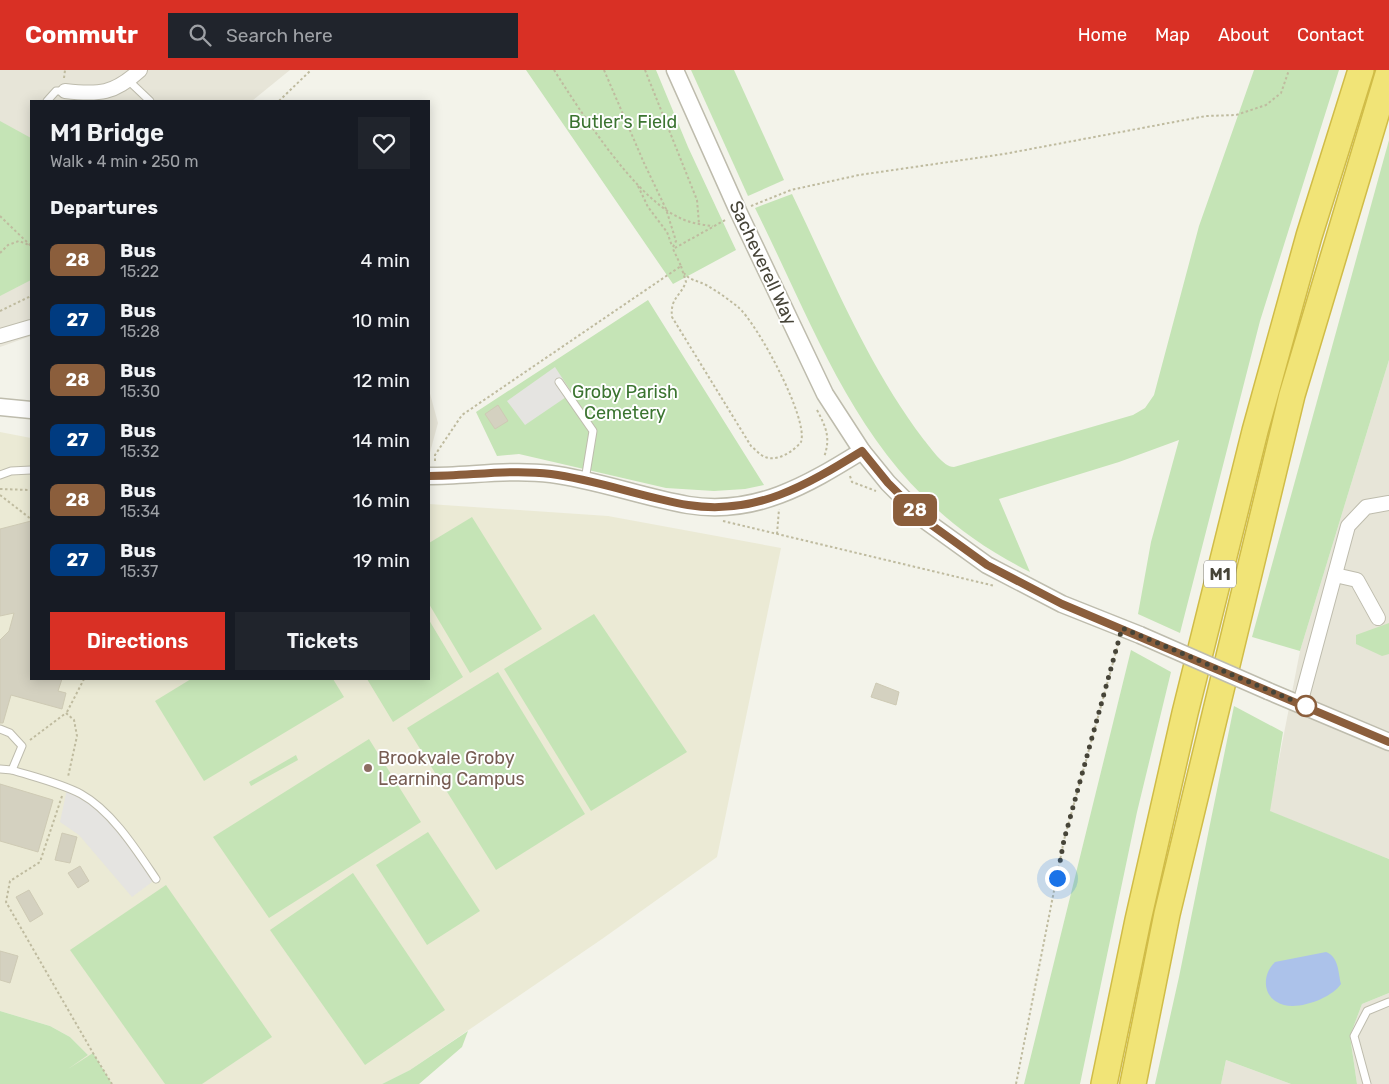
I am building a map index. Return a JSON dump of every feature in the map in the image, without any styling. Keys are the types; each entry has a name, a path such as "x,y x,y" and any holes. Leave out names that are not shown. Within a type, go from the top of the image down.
{"highway":[{"name":"M1","path":"1104,1084 1138,920 1183,723 1255,432 1309,236 1361,70"},
{"name":"M1","path":"1133,1084 1167,914 1292,395 1389,71"}],"street":[{"path":"65,91 92,98 116,89 129,81 140,70"},
{"name":"Sacheverell Way","path":"675,70 732,215 824,394 862,451 888,483 926,521 987,565 1062,604 1140,635 1389,742"},
{"path":"0,336 30,327"},
{"path":"0,407 30,410"},
{"path":"432,476 515,472 550,474 696,506 742,505 781,495 806,485 862,451"},
{"path":"1300,704 1348,526 1366,507 1389,503"},
{"path":"1335,575 1357,580 1378,618"}],"lane":[{"path":"129,81 149,100"},
{"path":"48,100 56,91 65,91"},
{"path":"559,382 593,431 585,481"},
{"path":"0,475 11,471 30,470"},
{"path":"0,730 10,733 22,746 12,770"},
{"path":"0,769 12,770 81,794 106,814 133,845 156,879"},
{"path":"1367,1084 1354,1036 1367,1011 1389,1002"}],"path":[{"path":"280,100 311,70"},
{"path":"554,70 609,149 635,182 678,218 713,226"},
{"path":"604,70 666,209 676,241 673,249"},
{"path":"645,70 697,200 699,224"},
{"path":"673,249 732,215 791,190 859,175 1004,154 1206,116 1236,115 1266,105 1281,93 1289,70"},
{"path":"635,182 648,207 667,232 684,273 686,282 673,302 671,308 672,318 751,446 762,456 770,459 790,453 801,442 802,431 791,399 768,349 751,322 737,306 705,284 689,280 684,273"},
{"path":"730,226 732,215"},
{"path":"0,216 30,245"},
{"path":"0,253 8,245 19,240 30,246"},
{"path":"432,476 435,455 462,415 681,266"},
{"path":"0,311 30,296"},
{"path":"815,405 828,434 828,443 822,460"},
{"path":"0,488 30,490"},
{"path":"0,495 30,518"},
{"path":"777,534 781,495"},
{"path":"723,522 995,586"},
{"path":"1016,1084 1064,840 1122,628"},
{"path":"22,746 66,713 83,680"},
{"path":"66,713 74,720 77,736 64,788 40,862 10,881 6,902 112,1084"}],"shaded area":[{"path":"0,70 290,70 253,100 30,100 30,336 0,347"},
{"path":"1389,360 1389,859 1269,811 1300,651"},
{"path":"555,367 572,393 525,425 507,401"},
{"path":"430,394 438,423 430,452"},
{"name":"Brookvale Groby Learning Campus","path":"0,432 30,438 30,680 430,680 430,504 608,516 781,548 717,857 602,939 410,1070 382,1084 45,1084 88,1055 70,1037 50,1026 0,1011"},
{"path":"67,789 106,814 156,879 132,897 79,835 60,822"},
{"path":"1389,993 1389,1084 1357,1084 1350,1036 1362,1004"},
{"path":"1226,1060 1291,1084 1221,1084"}],"green space":[{"name":"Butler's Field","path":"526,70 656,70 688,147 736,250 673,284"},
{"path":"691,70 734,70 784,180 748,196"},
{"path":"1254,70 1339,70 1260,321 1180,633 1138,614 1151,542 1179,440 1119,462 999,499 1030,572 975,540 930,502 892,461 860,416 832,368 755,208 792,194 852,320 885,381 903,411 924,440 942,461 954,467 1133,415 1145,408 1154,395 1199,226"},
{"path":"0,121 30,137 30,281 0,296"},
{"path":"1389,140 1389,360 1300,651 1252,637"},
{"name":"Groby Parish Cemetery","path":"648,300 764,485 745,489 714,491 666,488 519,454 497,456 476,412"},
{"path":"472,517 542,629 470,673 430,606 430,542"},
{"path":"594,614 687,752 591,811 504,669"},
{"path":"430,622 463,677 393,722 368,680 430,680"},
{"path":"1389,623 1389,654 1382,656 1356,644 1356,635"},
{"path":"1131,650 1171,672 1137,812 1080,1084 1024,1084"},
{"path":"498,672 585,814 496,870 407,728"},
{"path":"189,680 334,680 344,697 204,781 155,701"},
{"path":"1234,706 1283,732 1270,811 1389,859 1389,993 1362,1004 1350,1036 1357,1084 1291,1084 1226,1060 1221,1084 1155,1084 1179,977"},
{"path":"369,739 421,822 269,918 213,837"},
{"path":"296,755 298,760 251,786 249,782"},
{"path":"428,832 480,911 427,945 376,865"},
{"path":"353,873 445,1010 365,1065 270,930"},
{"path":"166,885 272,1037 202,1084 165,1084 70,950"},
{"path":"0,1011 50,1026 70,1037 88,1055 68,1069 93,1053 112,1084 0,1084"},
{"path":"468,1031 462,1047 419,1084 382,1084 410,1070"}],"water":[{"path":"1326,952 1336,961 1341,984 1329,995 1311,1003 1292,1006 1277,1002 1268,993 1266,982 1268,971 1275,962"}],"building":[{"path":"498,405 508,421 495,429 485,414"},
{"path":"30,521 30,680 62,680 58,691 66,693 62,709 11,695 3,723 0,723 0,640 9,631 14,613 0,616 0,529"},
{"path":"876,683 899,692 896,705 871,697"},
{"path":"0,784 53,800 38,852 0,841"},
{"path":"62,833 77,837 70,863 55,860"},
{"path":"80,866 89,881 78,888 68,873"},
{"path":"29,890 43,914 30,922 16,897"},
{"path":"0,951 18,956 10,983 0,980"}],"bus line":[{"name":"28","path":"430,476 488,472 550,474 598,483 686,505 719,507 742,505 786,493 806,485 862,451 888,483 926,521 987,565 1062,604 1389,742"}],"place":[{"name":"Brookvale Groby Learning Campus","path":"368,768"}],"route":[{"path":"1057,878 1064,840 1122,628 1306,706"}]}
